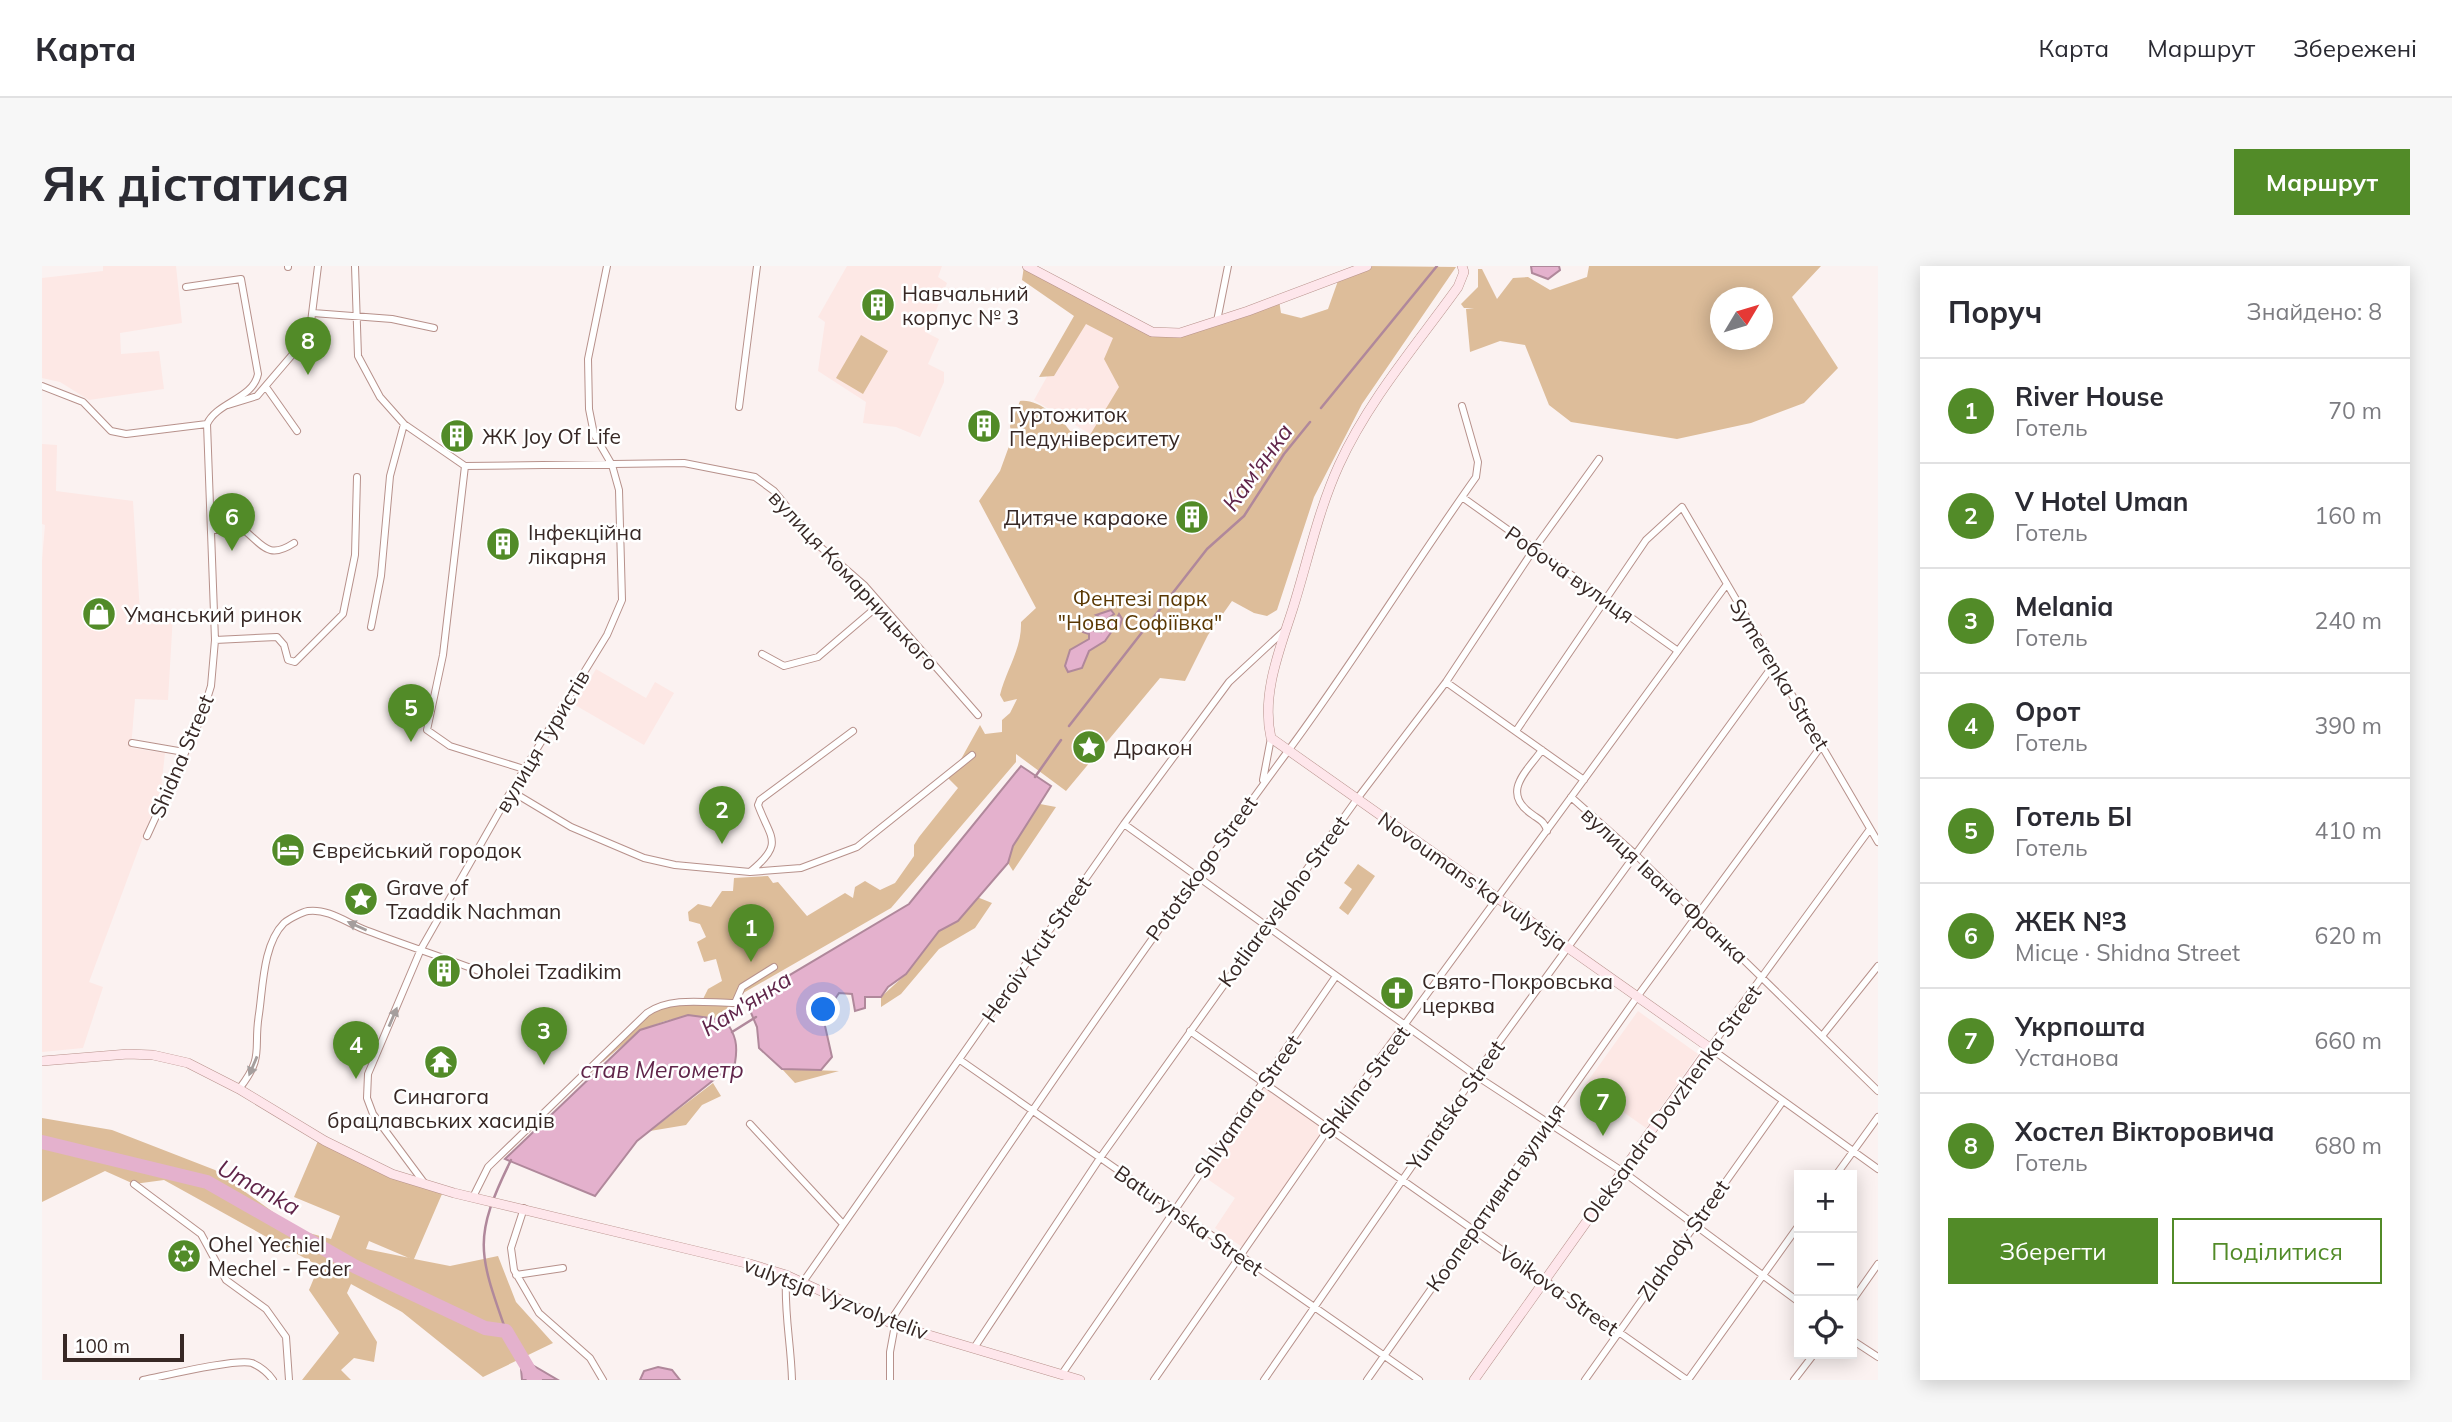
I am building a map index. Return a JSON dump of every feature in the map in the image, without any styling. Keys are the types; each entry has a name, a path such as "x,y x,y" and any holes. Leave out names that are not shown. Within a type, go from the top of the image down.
{"street":[{"path":"226,405 253,398 266,387 304,341 310,330 318,266"},
{"path":"355,266 358,356 380,397 404,424 465,466 443,654 427,730 450,746 524,769"},
{"name":"вулиця Туристів","path":"425,1184 373,1114 367,1098 368,1074 421,949 524,769 607,635 622,600 619,490 612,465 594,434 589,409 588,359 607,266"},
{"path":"739,407 757,266"},
{"path":"1027,266 1152,332 1180,333 1367,266"},
{"path":"1217,321 1228,266"},
{"path":"1263,782 1271,738 1267,721 1269,692 1313,533 1339,465 1365,416 1458,288 1464,272 1462,266"},
{"path":"42,386 83,402 111,431 126,434 207,424 213,414 253,386 258,374 242,279 186,287"},
{"path":"313,313 355,315 433,328"},
{"path":"266,387 297,432"},
{"name":"Pototskogo Street","path":"892,1324 1031,1110 1195,875 1288,750 1476,477 1478,462 1462,405"},
{"name":"Shidna Street","path":"147,836 208,698 215,640 207,424"},
{"path":"371,627 381,576 390,476 404,424"},
{"name":"Kotliarevskoho Street","path":"974,1348 1100,1158 1265,925 1446,682 1534,549 1599,459"},
{"name":"вулиця Комарницького","path":"465,466 684,463 755,477 774,491 817,544 864,585 978,715"},
{"path":"215,640 277,637 284,645 288,660 295,662 343,614 355,555 357,477"},
{"name":"Робоча вулиця","path":"1462,497 1678,651"},
{"name":"Symerenka Street","path":"1605,599 1646,540 1682,507 1878,842"},
{"path":"212,530 244,530 264,550 271,551 294,543"},
{"name":"Shkilna Street","path":"1154,1380 1329,1128 1408,1024 1727,584"},
{"path":"1516,731 1605,599"},
{"path":"762,654 784,666 818,657 879,605"},
{"name":"Heroiv Krut Street","path":"803,1282 1124,824 1229,682 1286,630"},
{"name":"Yunatska Street","path":"1264,1380 1475,1075 1774,664"},
{"name":"вулиця Івана Франка","path":"1446,682 1584,780"},
{"path":"750,872 771,852 773,842 772,832 758,805 760,800 853,731"},
{"name":"Novoumans'ka vulytsja","path":"1271,738 1710,1048"},
{"path":"132,743 184,752"},
{"name":"Кооперативна вулиця","path":"1367,1380 1637,997 1822,745"},
{"path":"1542,750 1518,783 1516,793 1523,808 1544,822 1547,831"},
{"path":"511,791 571,827 628,854 675,865 750,872 801,868 857,847 972,755"},
{"name":"вулиця Івана Франка","path":"1572,797 1762,976 1878,1091"},
{"path":"1124,824 1336,976 1408,1024 1475,1075 1622,1171 1794,1298"},
{"name":"Oleksandra Dovzhenka Street","path":"1474,1380 1710,1048 1870,829"},
{"path":"239,1089 252,1073 258,1058 257,1026 267,964 276,936 285,922 309,911 332,915 365,930 479,971"},
{"path":"1822,1036 1878,966"},
{"path":"477,1197 488,1167 647,1013 657,1006 674,1003 735,1003 742,987 774,967"},
{"name":"Shlyamara Street","path":"1062,1374 1336,976"},
{"name":"Voikova Street","path":"1190,1031 1687,1380"},
{"path":"1710,1048 1878,1169"},
{"name":"vulytsja Vyzvolyteliv","path":"42,1061 153,1055 188,1063 239,1089 326,1141 393,1174 524,1209 737,1260 803,1282 892,1324 1080,1380"},
{"name":"Baturynska Street","path":"960,1060 1419,1380"},
{"name":"Zlahody Street","path":"1585,1380 1692,1225 1783,1101"},
{"path":"1840,1170 1878,1117"},
{"path":"750,1124 843,1224"},
{"path":"134,1184 201,1234 226,1280 266,1309 286,1338 289,1380"},
{"path":"524,1209 511,1248 516,1275 538,1312 590,1358 603,1380"},
{"path":"1687,1380 1794,1231"},
{"path":"1856,1296 1878,1264"},
{"path":"516,1275 563,1268"},
{"path":"786,1275 785,1325 792,1355 792,1380"},
{"path":"890,1380 892,1324"},
{"path":"1857,1343 1878,1357"},
{"path":"1794,1380 1810,1359"},
{"path":"143,1380 230,1363 250,1362 267,1372 273,1380"}],"shaded area":[{"path":"103,266 176,266 182,323 120,333 121,354 159,351 164,389 89,400 60,382 42,378 42,278 103,271"},
{"path":"847,266 942,266 938,277 947,283 927,333 939,339 928,364 944,372 944,382 920,437 896,427 863,423 866,402 818,371 825,322 818,317"},
{"path":"1083,312 1149,355 1095,437 1034,400"},
{"path":"42,444 57,445 56,491 133,501 140,612 173,615 168,700 135,699 131,748 165,753 161,789 89,982 103,987 83,1048 42,1052 42,560 45,525 42,524"},
{"path":"596,669 646,698 655,682 674,693 644,745 575,705"},
{"path":"1638,1011 1698,1054 1646,1128 1585,1085"},
{"path":"1263,1087 1325,1129 1242,1247 1215,1228 1235,1198 1203,1176"}],"green space":[{"name":"Фентезі парк \"Нова Софіївка\"","path":"1024,266 1152,332 1180,333 1279,300 1281,313 1301,318 1328,309 1339,278 1367,266 1456,267 1362,404 1314,497 1277,610 1267,616 1254,613 1232,601 1208,635 1185,681 1160,678 1066,791 1016,754 1016,762 891,908 738,996 727,1008 725,1020 687,1018 658,1024 645,1030 603,1062 600,1057 657,1006 701,1003 708,989 722,981 716,959 704,962 697,942 706,937 700,924 689,921 688,912 698,904 711,907 722,891 733,891 734,878 768,876 773,883 778,882 807,916 845,893 853,898 855,887 865,881 880,890 895,883 914,856 914,845 919,837 958,788 947,777 955,770 980,725 985,734 1002,732 1002,720 1010,713 1017,699 1004,702 1000,695 1016,650 1021,622 1036,608 979,501 1000,471 1012,438 1010,426 1020,401 1048,410 1070,431 1090,435 1119,387 1104,359 1113,338 1086,324 1054,376 1039,377 1074,316 1022,280"},
{"path":"1589,266 1821,266 1792,297 1838,368 1804,403 1751,423 1677,439 1571,422 1549,405 1525,345 1500,341 1470,352 1466,309 1474,308 1464,308 1461,304 1478,287 1478,269 1482,269 1497,299 1513,278 1528,277 1550,290 1587,277"},
{"path":"861,335 888,351 863,394 836,378"},
{"path":"1040,804 1056,807 1013,871 1008,863 1013,846"},
{"path":"1358,864 1375,876 1348,915 1339,908 1352,889 1344,883"},
{"path":"977,897 992,903 975,928 939,949 901,994 881,1007 881,997 906,974 939,931 958,921"},
{"path":"782,1069 839,1071 795,1083"},
{"path":"713,1083 721,1096 702,1105 686,1125 650,1131"},
{"path":"42,1118 112,1130 215,1170 298,1230 331,1239 340,1216 294,1197 318,1141 442,1194 414,1259 450,1266 498,1256 516,1302 553,1343 483,1377 402,1312 351,1284 347,1293 377,1342 374,1362 354,1358 341,1370 351,1380 302,1380 339,1333 309,1290 319,1266 164,1180 134,1184 105,1171 42,1202","holes":["369,1241 408,1258 366,1249"]}],"water":[{"path":"1531,266 1559,266 1560,270 1548,279 1532,273"},
{"path":"1111,610 1114,614 1107,619 1112,619 1114,623 1119,614 1122,619 1119,629 1112,631 1105,641 1089,651 1082,668 1068,672 1065,666 1070,650 1089,639 1089,634 1083,632 1084,627 1092,621 1094,631 1101,632 1103,619 1096,615"},
{"path":"1021,766 1051,786 1013,846 1008,863 958,921 939,931 906,974 888,987 881,997 865,997 865,1008 855,1011 852,994 839,993 823,1017 832,1057 821,1070 782,1069 759,1048 757,1027 746,1001 909,904"},
{"name":"став Мегометр","path":"688,1015 725,1020 735,1040 735,1063 637,1141 595,1196 505,1159 640,1030"},
{"path":"529,1363 558,1380 522,1380 521,1369"},
{"path":"658,1367 672,1370 680,1380 640,1380 644,1371"}],"waterway":[{"name":"Кам'янка","path":"1321,408 1437,266"},
{"name":"Кам'янка","path":"1069,726 1207,549 1244,516 1284,454 1310,422"},
{"name":"Кам'янка","path":"1035,777 1061,740"},
{"name":"Кам'янка","path":"732,1032 756,1017"},
{"name":"Umanka","path":"42,1142 207,1182 356,1267 485,1328 506,1331 535,1380"},
{"name":"Кам'янка","path":"506,1331 490,1282 484,1245 490,1208 511,1160"}],"place":[{"name":"Навчальний корпус № 3","path":"878,305"},
{"name":"Хостел Вікторовича","path":"308,375"},
{"name":"Гуртожиток Педуніверситету","path":"984,426"},
{"name":"ЖК Joy Of Life","path":"457,436"},
{"name":"Дитяче караоке","path":"1192,517"},
{"name":"Інфекційна лікарня","path":"503,544"},
{"name":"ЖЕК №3","path":"232,551"},
{"name":"Уманський ринок","path":"99,614"},
{"name":"Готель БІ","path":"411,742"},
{"name":"Дракон","path":"1089,747"},
{"name":"V Hotel Uman","path":"722,844"},
{"name":"Єврєйський городок","path":"288,850"},
{"name":"Grave of Tzaddik Nachman","path":"361,899"},
{"name":"River House","path":"751,962"},
{"name":"Oholei Tzadikim","path":"444,971"},
{"name":"Свято-Покровська церква","path":"1397,993"},
{"name":"Синагога брацлавських хасидів","path":"441,1062"},
{"name":"Melania","path":"544,1065"},
{"name":"Орот","path":"356,1079"},
{"name":"Укрпошта","path":"1603,1136"},
{"name":"Ohel Yechiel Mechel - Feder","path":"184,1256"}]}
